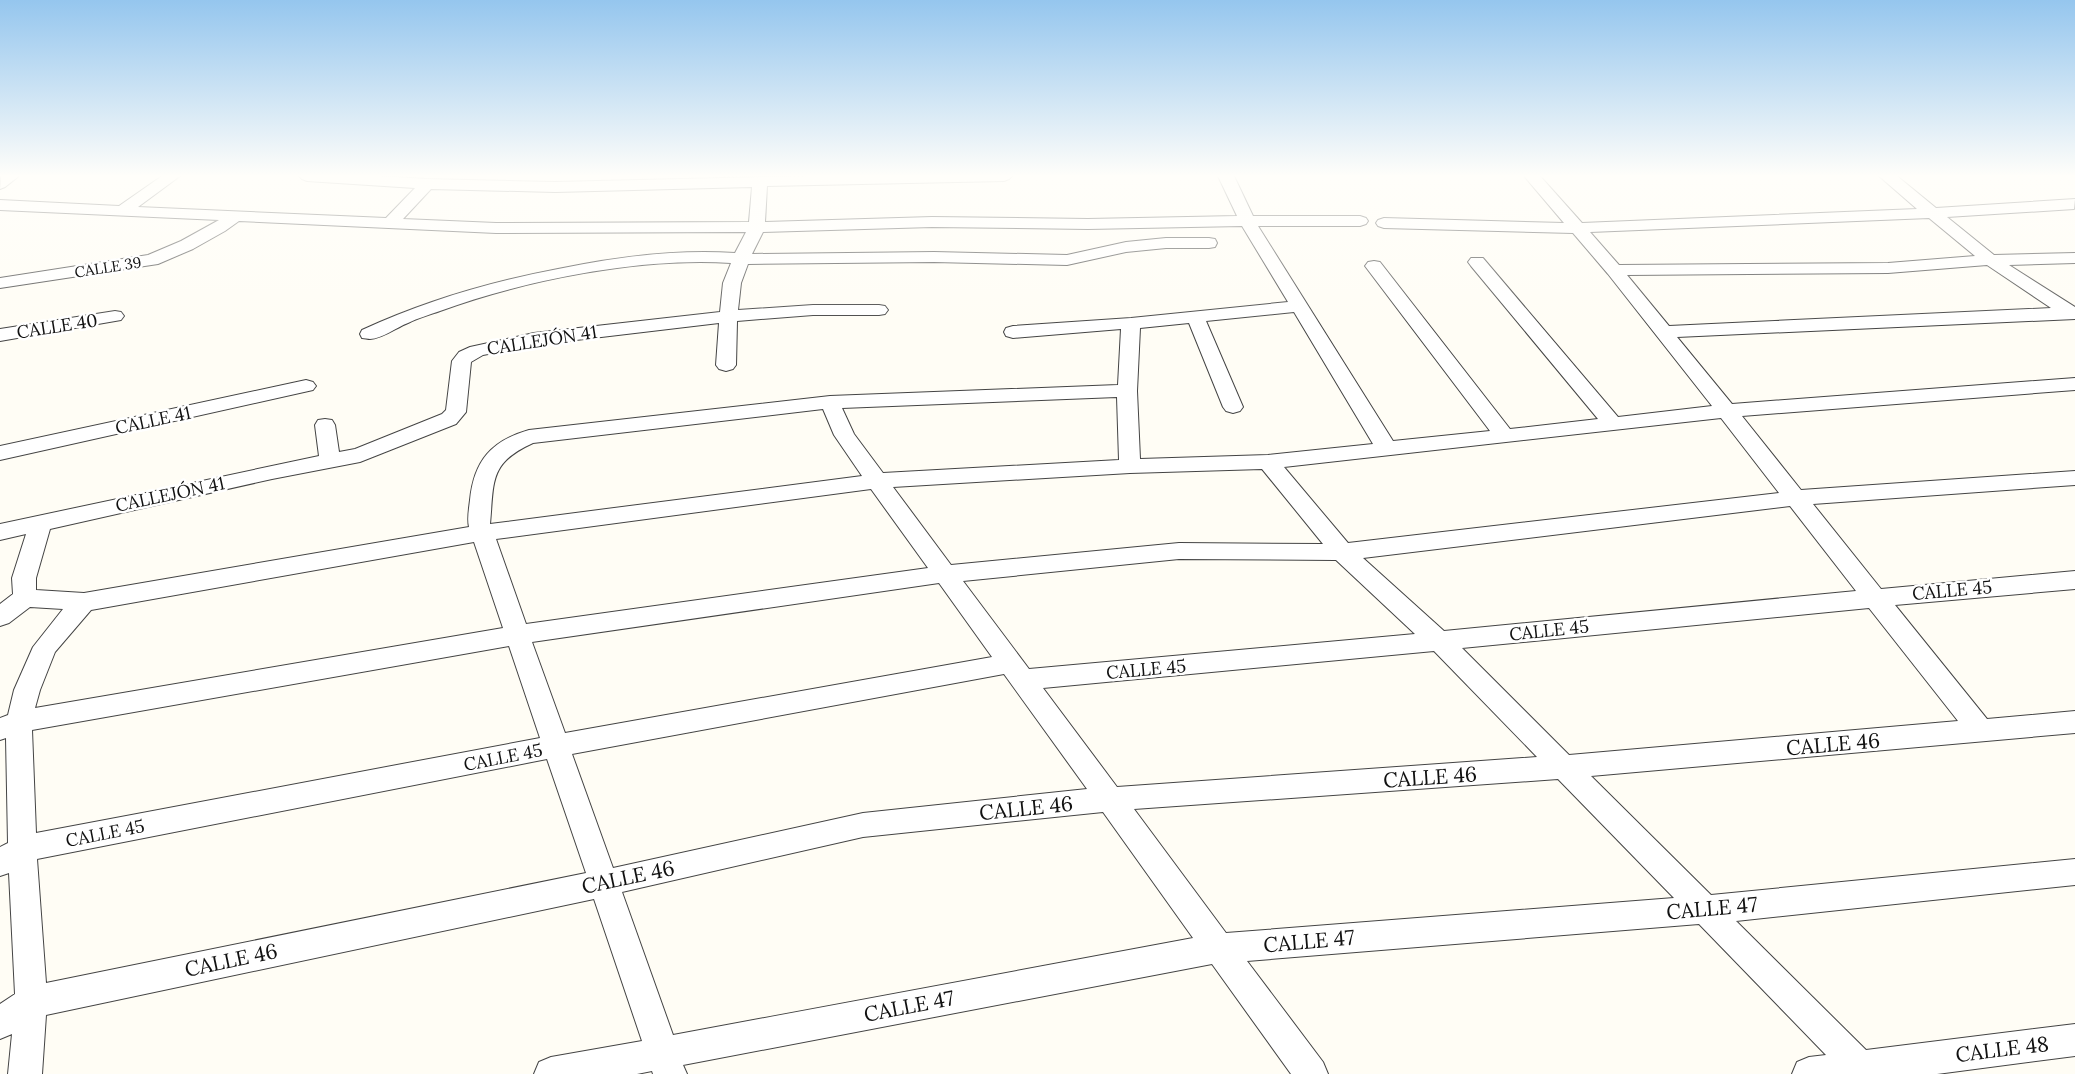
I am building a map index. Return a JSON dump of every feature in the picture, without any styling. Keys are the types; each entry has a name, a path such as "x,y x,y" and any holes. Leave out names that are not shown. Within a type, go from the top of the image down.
{"street":[{"name":"CALLE 39","path":"0,283 152,260 187,245 222,226"},
{"path":"446,226 496,228 788,226"},
{"path":"1250,226 1387,449"},
{"path":"1504,226 1577,228 1619,226"},
{"path":"1949,226 1990,260 2073,313"},
{"path":"726,365 728,316 732,283 740,259 757,227"},
{"path":"1577,228 1614,270 1728,411 1981,731"},
{"path":"369,334 403,318 456,299 514,283 604,265 699,256 740,259 934,256 1066,260 1126,247 1166,243 1210,243"},
{"path":"1614,270 1888,268 1990,260 2075,258"},
{"path":"1477,262 1613,424"},
{"path":"1374,266 1505,436"},
{"path":"1013,332 1131,323 1300,306"},
{"name":"CALLEJÓN 41","path":"0,532 360,455 449,419 456,412 462,361 466,356 477,351 534,338 728,316 813,310 879,310"},
{"path":"1664,332 2073,313"},
{"name":"CALLE 40","path":"0,335 115,316"},
{"path":"1195,316 1233,407"},
{"path":"1130,466 1127,391 1131,323"},
{"path":"0,617 25,598 84,602 483,533 877,481 1130,466 1268,462 1728,411 1900,400 2075,384"},
{"name":"CALLE 41","path":"0,453 306,386"},
{"path":"667,1063 480,524 484,471 492,459 517,442 529,438 830,402 1127,391"},
{"path":"830,402 844,435 1311,1074"},
{"path":"325,425 330,461"},
{"path":"1268,462 1342,552 1440,642 1863,1071"},
{"path":"10,726 518,635 945,574 1179,551 1342,552 1796,498 2075,478"},
{"path":"25,598 24,578 41,522"},
{"name":"CALLE 45","path":"11,856 557,746 1017,671 1440,642 1874,597 2075,580"},
{"path":"25,1074 31,1002 11,856 10,726 45,647 84,602"},
{"name":"CALLE 46","path":"0,1023 31,1002 604,883 863,826 1110,800 1564,767 2075,722"},
{"name":"CALLE 47","path":"551,1074 667,1063 1219,948 1704,910 2075,872"},
{"name":"CALLE 48","path":"1809,1074 1863,1071 2075,1040"}]}
